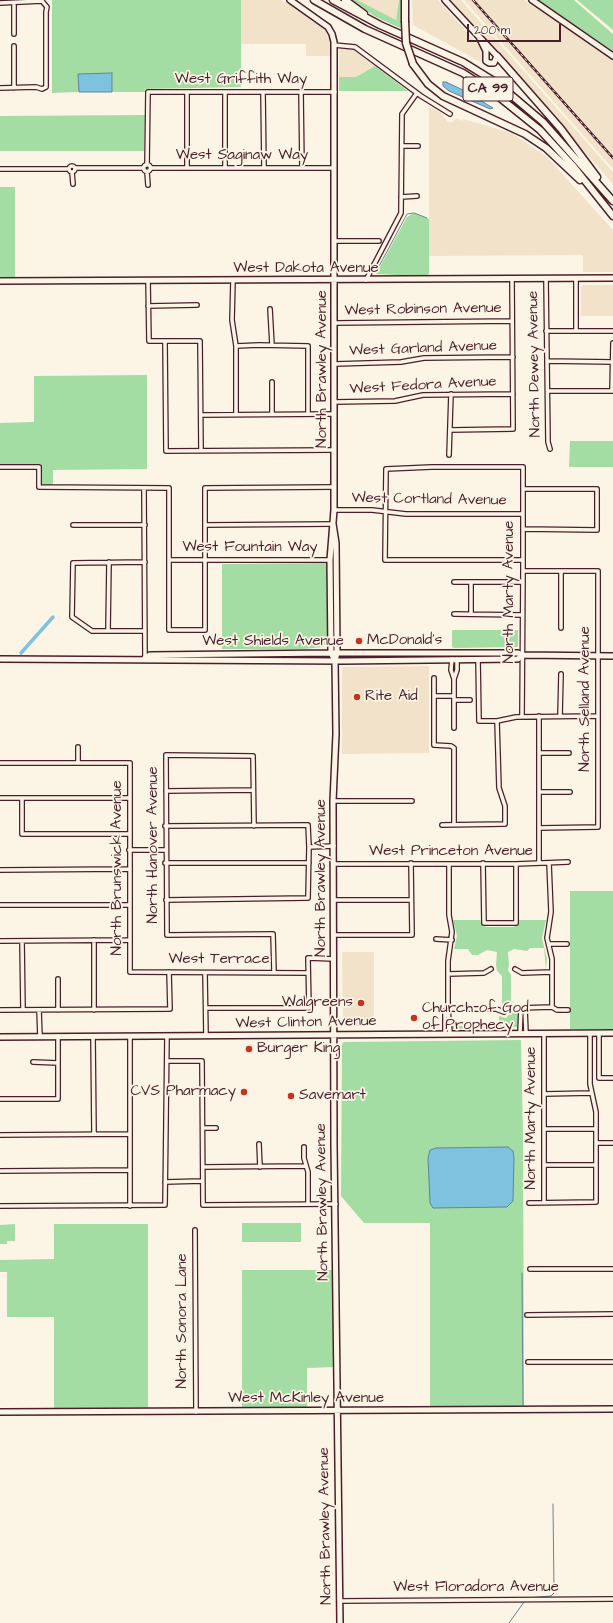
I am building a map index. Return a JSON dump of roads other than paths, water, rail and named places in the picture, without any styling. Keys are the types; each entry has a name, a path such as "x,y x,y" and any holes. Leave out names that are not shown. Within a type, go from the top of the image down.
{"highway":[{"path":"308,0 328,9"},
{"name":"CA 99","path":"314,0 376,35 463,73 494,92 540,130 574,167 613,216"},
{"name":"CA 99","path":"333,0 368,20 463,62 497,83 543,122 612,200"},
{"path":"345,0 363,13 368,20"},
{"path":"406,0 406,43 413,64 428,84 443,96 516,129 546,148 598,199"},
{"path":"497,56 561,129 612,200"}],"street":[{"name":"North Brawley Avenue","path":"290,0 328,27 332,34 334,45 334,510 330,572 331,653 335,660"},
{"path":"445,0 497,56 494,63 487,62 486,51 480,39"},
{"path":"532,0 613,56"},
{"path":"0,2 14,3 42,1 47,4 47,84 42,88 0,88"},
{"path":"14,3 14,34"},
{"path":"334,45 350,45 355,47 417,93 450,114"},
{"path":"14,46 14,88"},
{"name":"West Griffith Way","path":"146,166 148,92 335,92"},
{"path":"186,168 187,92"},
{"path":"225,92 225,168"},
{"path":"263,92 264,168"},
{"path":"301,92 302,168"},
{"path":"366,280 400,216 402,197 402,114 417,93"},
{"path":"402,146 418,146"},
{"path":"146,166 148,185"},
{"path":"0,169 74,170 146,166 151,168 147,172"},
{"name":"West Saginaw Way","path":"151,168 333,168"},
{"path":"73,184 74,170"},
{"path":"402,197 417,196"},
{"path":"334,241 379,241"},
{"name":"West Dakota Avenue","path":"0,281 335,281 613,278"},
{"path":"450,430 513,429 512,279"},
{"name":"North Dewey Avenue","path":"546,279 548,442 550,449"},
{"path":"576,279 576,330"},
{"path":"148,280 149,341 200,341 201,451"},
{"path":"233,281 232,320 236,346 236,414"},
{"path":"148,306 197,305"},
{"path":"270,308 272,345"},
{"name":"West Robinson Avenue","path":"335,323 512,321"},
{"path":"546,331 613,331"},
{"path":"165,342 166,451 334,450"},
{"path":"548,391 612,391 613,343"},
{"path":"236,346 308,346 308,414"},
{"name":"West Garland Avenue","path":"335,364 401,362 424,358 513,358"},
{"path":"547,361 613,362"},
{"path":"272,382 272,414"},
{"path":"449,455 450,394"},
{"name":"West Fedora Avenue","path":"334,402 395,401 423,395 513,394"},
{"name":"West Fedora Avenue","path":"201,415 334,414"},
{"path":"0,467 39,467 39,488 169,488 169,630 205,630 205,488 334,488"},
{"name":"North Marty Avenue","path":"385,512 386,469 432,467 523,468 522,716"},
{"path":"144,488 145,658"},
{"path":"523,489 597,489 597,530 523,529"},
{"name":"West Cortland Avenue","path":"334,510 372,510 406,514 523,514"},
{"path":"385,512 385,560 523,560"},
{"name":"North Brawley Avenue","path":"333,524 336,543 337,601 337,653 335,660 336,734 333,801 340,1623"},
{"path":"205,525 333,524"},
{"path":"73,525 145,525"},
{"name":"West Fountain Way","path":"169,560 330,560"},
{"path":"145,562 73,562 72,617 92,631 145,631"},
{"path":"108,631 109,562"},
{"path":"330,572 333,578 334,596 337,601"},
{"path":"523,572 561,572 561,628"},
{"name":"North Selland Avenue","path":"539,828 598,827 598,572 561,572"},
{"path":"454,582 523,582"},
{"path":"471,582 471,614"},
{"path":"454,614 522,614"},
{"name":"West Shields Avenue","path":"145,658 150,655 331,653 518,653 522,655 613,656"},
{"path":"420,659 423,657 444,656 448,653"},
{"path":"394,660 397,656 410,656 413,654"},
{"name":"West Shields Avenue","path":"0,659 145,658 150,660 394,660 518,659 522,655"},
{"path":"454,659 452,670 454,679 454,728"},
{"path":"478,659 479,721 497,721 522,716 598,716"},
{"path":"560,716 561,674"},
{"path":"434,678 434,745 451,746 454,748 454,825"},
{"path":"434,696 470,700"},
{"path":"538,716 539,863"},
{"path":"442,825 505,824 505,806 499,788 497,721"},
{"path":"0,763 78,763 78,747"},
{"path":"539,753 569,753"},
{"name":"North Hanover Avenue","path":"253,790 253,756 166,755 165,863 167,935 273,934 274,972"},
{"name":"North Brunswick Avenue","path":"78,763 130,763 130,972"},
{"path":"166,791 253,790 254,826"},
{"path":"539,792 570,792"},
{"path":"0,798 130,798"},
{"path":"22,798 22,834 129,834"},
{"path":"333,801 412,801"},
{"path":"165,826 308,825 309,847 308,898 166,900"},
{"path":"309,847 334,846"},
{"path":"129,850 165,850"},
{"name":"West Princeton Avenue","path":"334,864 516,864 568,862"},
{"path":"165,863 309,863"},
{"path":"483,863 484,923 516,923 516,864"},
{"path":"549,863 551,912 547,938 552,972 552,1007 557,1010 568,1010"},
{"path":"334,935 412,935 411,864"},
{"path":"448,1033 448,961 452,940 449,915 449,864"},
{"path":"0,870 129,869"},
{"path":"334,900 411,900"},
{"path":"0,905 129,905"},
{"path":"436,939 452,940"},
{"path":"94,940 94,1010"},
{"path":"0,941 129,940"},
{"path":"22,941 23,1010"},
{"path":"549,944 567,944"},
{"path":"206,1008 309,1008 308,958 334,959"},
{"path":"448,974 484,973 491,969"},
{"path":"515,969 522,973 552,972"},
{"name":"West Terrace","path":"130,972 308,972"},
{"path":"0,1010 170,1009 169,972"},
{"path":"205,973 206,1036"},
{"path":"58,979 58,1010"},
{"name":"North Marty Avenue","path":"523,1033 523,1008 552,1007"},
{"path":"448,1009 496,1009 504,1012"},
{"path":"39,1010 40,1037"},
{"name":"West Clinton Avenue","path":"0,1036 130,1037 448,1033 613,1033"},
{"name":"North Marty Avenue","path":"544,1034 544,1202"},
{"path":"528,1203 596,1202 596,1112 590,1084 590,1034"},
{"path":"599,1034 599,1078 613,1078"},
{"path":"0,1099 58,1099 58,1036"},
{"path":"0,1206 165,1205 167,1036"},
{"path":"93,1037 94,1134"},
{"path":"130,1037 130,1206"},
{"path":"167,1061 202,1061 203,1205 336,1204"},
{"path":"33,1062 58,1063"},
{"path":"544,1094 592,1093"},
{"path":"203,1128 216,1128"},
{"path":"544,1129 596,1129"},
{"path":"0,1135 130,1134"},
{"path":"596,1143 613,1143"},
{"path":"259,1144 260,1167"},
{"path":"304,1147 308,1204"},
{"path":"544,1165 596,1165"},
{"path":"203,1167 306,1166"},
{"path":"0,1172 129,1170"},
{"path":"165,1182 202,1181"},
{"name":"North Sonora Lane","path":"195,1230 196,1412"},
{"path":"530,1268 613,1269"},
{"path":"527,1315 613,1314"},
{"path":"528,1362 613,1362"},
{"name":"West McKinley Avenue","path":"0,1412 613,1409"},
{"name":"West Floradora Avenue","path":"340,1601 613,1599"}],"water":[{"path":"112,73 112,92 79,92 78,74"},
{"path":"443,82 465,91 493,108 490,109 449,91 443,86"},
{"path":"508,1147 513,1151 514,1158 513,1201 507,1207 433,1208 430,1203 428,1158 430,1150 436,1148"}],"waterway":[{"path":"376,272 407,214 414,213 427,218"},
{"path":"21,653 53,617"},
{"path":"522,1273 523,1405"},
{"path":"527,1598 551,1596 554,1593 553,1504"},
{"path":"509,1623 524,1602"}],"railway":[{"path":"473,0 613,158"}],"place":[{"name":"McDonald's","path":"359,641"},
{"name":"Rite Aid","path":"357,697"},
{"name":"Walgreens","path":"361,1003"},
{"name":"Church of God of Prophecy","path":"414,1018"},
{"name":"Burger King","path":"249,1049"},
{"name":"CVS Pharmacy","path":"244,1092"},
{"name":"Savemart","path":"291,1096"}]}
